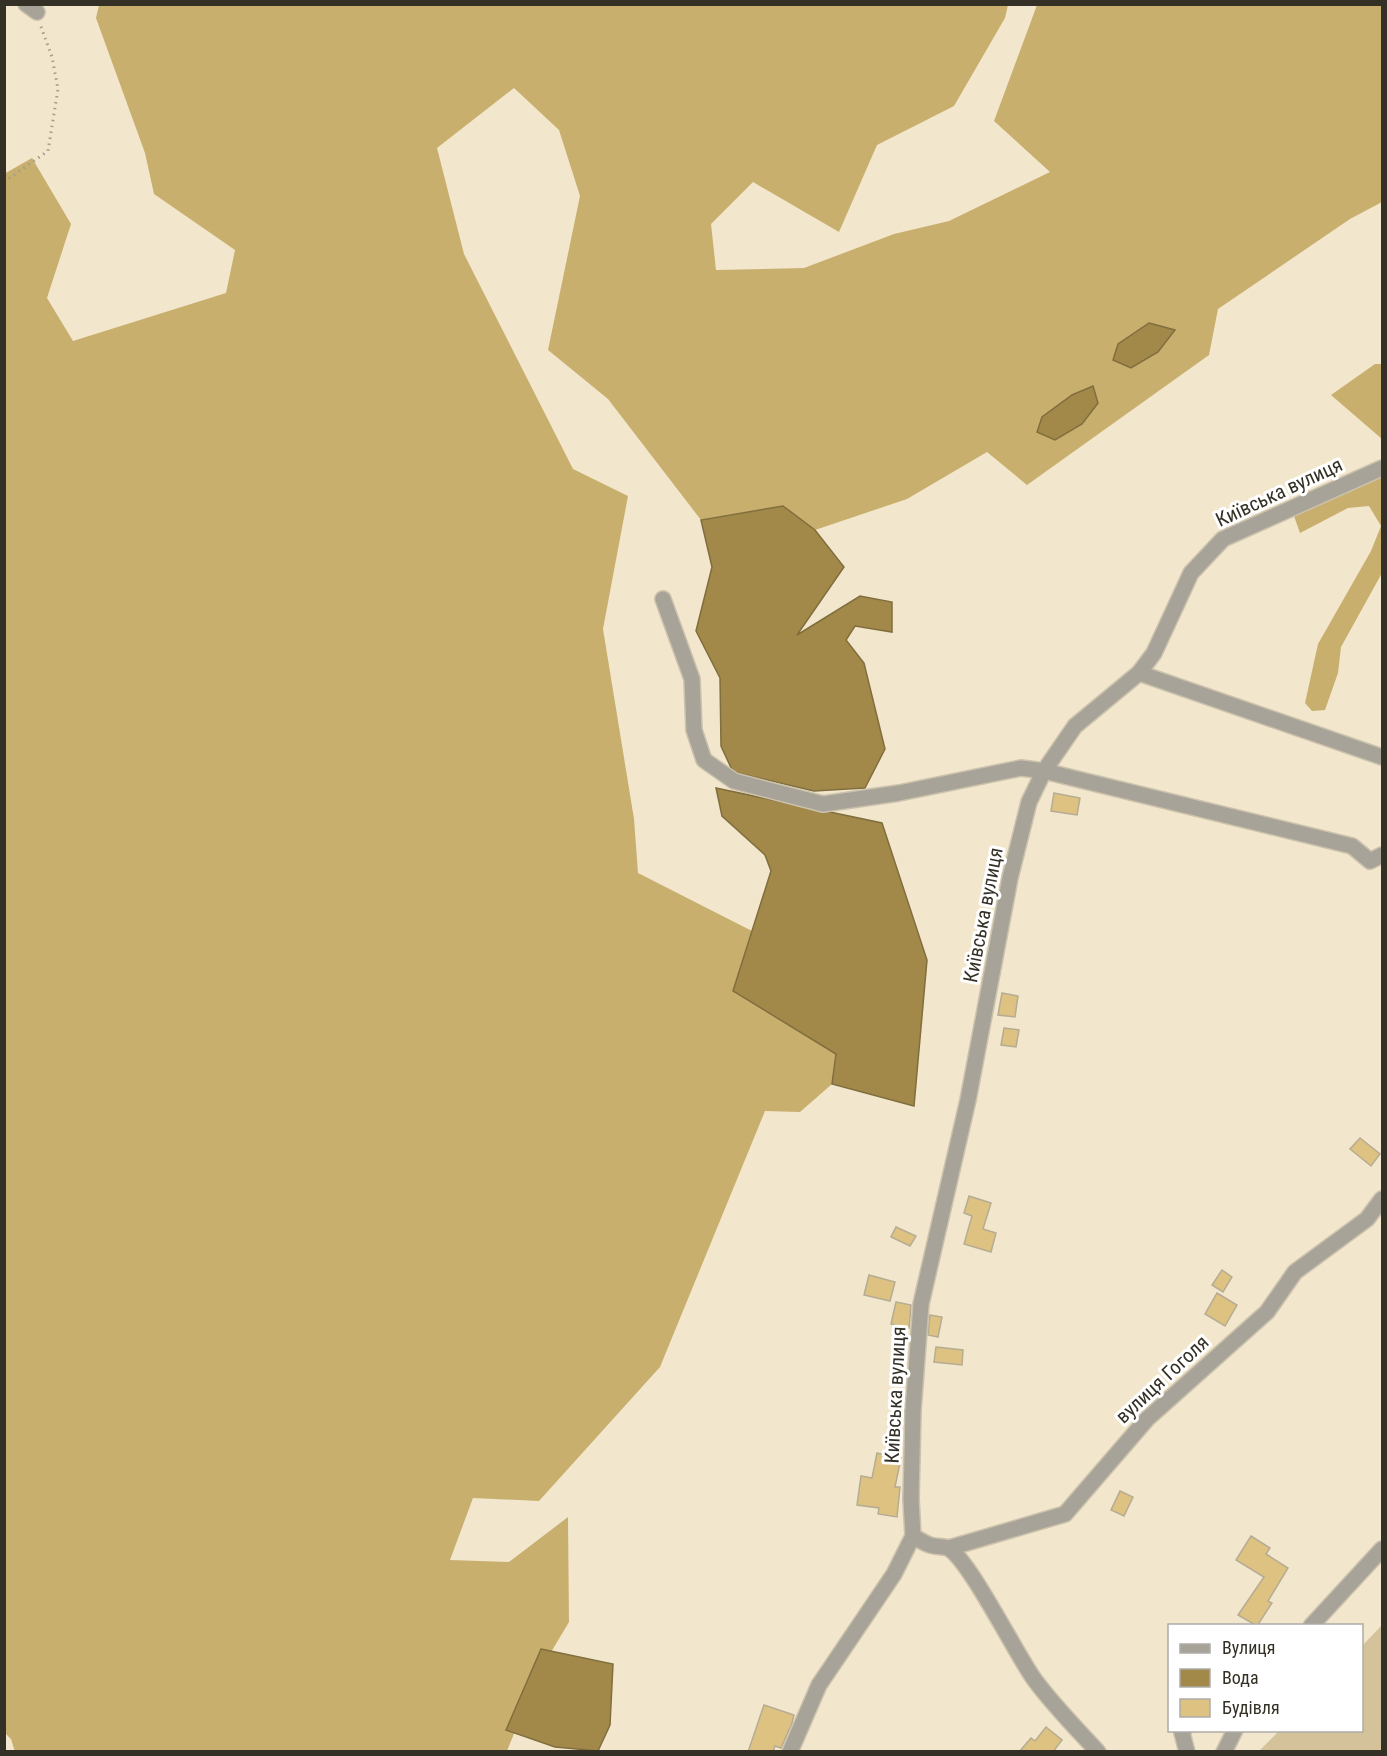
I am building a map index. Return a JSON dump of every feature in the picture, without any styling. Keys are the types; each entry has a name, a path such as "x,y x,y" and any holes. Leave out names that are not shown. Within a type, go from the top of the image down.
{"street":[{"name":"Київська вулиця","path":"790,1752 819,1685 894,1574 913,1536 911,1499 913,1411 921,1304 968,1100 1010,878 1029,802 1044,771 1075,726 1139,673 1154,653 1191,573 1223,539 1383,468"},
{"path":"663,598 692,679 694,730 704,760 734,782 823,804 899,793 1021,768 1044,771 1352,846 1370,861 1383,855"},
{"path":"1139,673 1383,757"},
{"name":"вулиця Гоголя","path":"949,1548 1065,1514 1147,1419 1267,1312 1295,1272 1367,1219 1383,1199"},
{"path":"913,1536 929,1545 949,1548 989,1603 1011,1643 1035,1679 1064,1716 1098,1752"},
{"path":"1313,1624 1383,1548"},
{"path":"1184,1732 1187,1752"},
{"path":"1224,1752 1234,1732"}],"path":[{"path":"4,182 48,152 58,89 52,57 32,8"}],"shaded area":[{"path":"99,5 1008,5 1005,18 954,106 877,145 839,232 753,182 711,224 716,270 804,268 894,234 949,221 1050,172 994,121 1037,5 1382,5 1382,202 1350,219 1218,309 1209,355 1027,485 987,452 907,499 815,530 783,506 701,520 608,399 548,350 580,196 559,130 514,88 437,148 464,254 573,469 628,496 603,629 634,819 638,873 752,931 733,991 836,1054 832,1084 800,1112 765,1111 660,1367 539,1501 473,1498 450,1560 509,1562 568,1517 569,1622 538,1674 507,1751 15,1752 11,1739 5,1733 4,174 32,158 71,224 47,298 73,341 226,293 235,250 154,194 145,153 96,18"},
{"path":"1375,364 1382,364 1382,439 1331,395"},
{"path":"1382,474 1382,573 1341,647 1338,673 1325,710 1312,711 1305,703 1318,644 1371,551 1381,526 1369,506 1348,508 1300,533 1294,516 1309,506"},
{"path":"1382,1625 1382,1751 1259,1751 1278,1732 1363,1732 1363,1645"}],"water":[{"path":"1149,323 1175,330 1158,352 1131,368 1113,360 1118,344"},
{"path":"1093,386 1098,403 1082,424 1055,440 1037,432 1042,417 1072,395"},
{"path":"783,506 815,530 844,567 797,635 860,596 892,602 892,632 855,626 846,640 864,663 885,749 865,788 814,791 733,772 721,746 720,678 696,631 712,567 701,520"},
{"path":"716,788 882,823 927,960 914,1106 832,1084 836,1054 733,991 771,871 765,855 722,816"},
{"path":"541,1649 613,1664 610,1725 598,1751 555,1747 506,1730"}],"building":[{"path":"1054,793 1080,798 1077,815 1051,811"},
{"path":"1002,993 1018,996 1015,1017 998,1015"},
{"path":"1004,1028 1019,1030 1016,1047 1001,1045"},
{"path":"1360,1138 1380,1154 1371,1166 1350,1149"},
{"path":"969,1196 991,1203 983,1229 996,1233 991,1252 964,1244 972,1216 964,1213"},
{"path":"896,1227 916,1236 910,1246 891,1237"},
{"path":"1222,1270 1232,1277 1223,1292 1212,1285"},
{"path":"869,1275 895,1282 890,1301 864,1295"},
{"path":"1217,1293 1237,1305 1225,1326 1205,1314"},
{"path":"896,1302 911,1305 909,1328 891,1324"},
{"path":"930,1315 942,1317 938,1337 928,1335"},
{"path":"936,1347 963,1350 962,1365 934,1362"},
{"path":"877,1453 901,1458 895,1487 900,1487 897,1517 878,1514 879,1508 857,1505 861,1476 872,1478"},
{"path":"1120,1491 1133,1497 1124,1516 1111,1510"},
{"path":"1251,1536 1270,1548 1266,1554 1288,1568 1268,1601 1272,1603 1258,1624 1254,1624 1238,1615 1264,1577 1236,1560"},
{"path":"764,1705 794,1715 792,1723 781,1748 775,1746 773,1752 748,1752"},
{"path":"1046,1727 1062,1740 1053,1752 1019,1752 1031,1738 1035,1741"}]}
